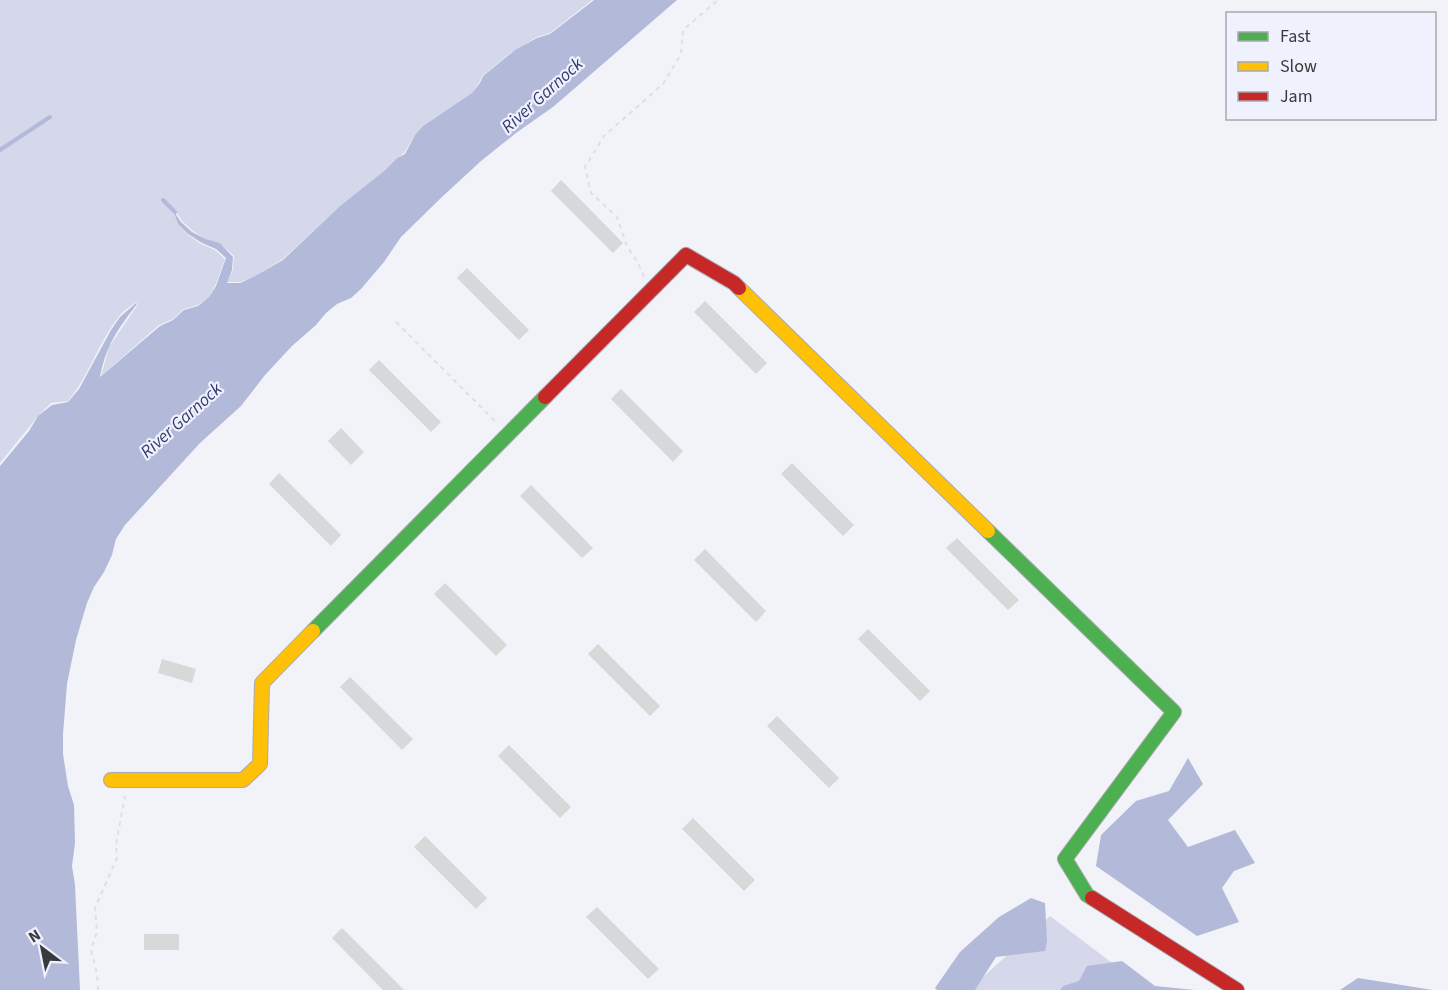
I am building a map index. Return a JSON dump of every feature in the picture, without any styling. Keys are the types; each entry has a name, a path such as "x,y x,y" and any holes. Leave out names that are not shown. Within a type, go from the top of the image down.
{"street":[{"path":"111,780 243,780 260,764 262,683 686,255 734,283 1174,712 1065,859 1088,895 1237,990"}],"path":[{"path":"650,291 639,265 627,246 617,217 591,194 585,167 604,136 663,84 681,54 683,30 718,0"},
{"path":"396,322 508,434"},
{"path":"98,990 91,951 97,932 95,908 117,858 119,821 125,796 132,780"}],"shaded area":[{"path":"0,0 592,0 550,33 537,37 509,54 482,76 472,93 423,126 404,153 384,171 340,206 283,259 255,276 240,282 227,282 233,270 234,256 220,243 206,239 193,231 174,209 178,224 188,235 215,250 225,259 209,297 159,325 101,376 109,347 138,304 136,302 126,309 111,328 82,381 68,401 51,403 0,463"},
{"path":"1050,916 1148,990 969,990"}],"water":[{"name":"River Garnock","path":"594,0 677,0 553,107 481,161 443,196 401,237 361,289 326,313 292,346 241,406 200,443 125,525 116,539 112,555 87,603 76,640 67,684 63,734 63,754 68,786 74,805 75,843 72,866 80,990 0,990 0,466 29,431 38,416 52,405 68,402 79,389 111,330 120,317 136,303 109,346 100,377 160,326 173,320 184,310 198,306 209,297 216,286 226,258 216,249 188,234 178,224 173,210 192,232 220,243 233,257 232,270 227,283 240,283 255,276 283,260 340,206 397,158 405,154 415,135 423,126 472,93 483,76 515,50 550,34"},
{"path":"1188,758 1203,784 1168,820 1188,847 1235,830 1255,863 1234,871 1222,888 1239,922 1197,936 1096,866 1101,835 1136,801 1169,791"},
{"path":"1031,898 1045,903 1047,941 1045,951 996,957 975,990 937,990 935,988 960,952 999,917"},
{"path":"1122,961 1155,986 1195,990 1060,990 1063,986 1079,981 1087,966"},
{"path":"1358,978 1433,990 1340,990"}],"building":[{"path":"561,180 623,243 613,253 551,191"},
{"path":"467,268 529,330 519,340 457,278"},
{"path":"705,301 767,363 756,374 694,312"},
{"path":"379,360 441,422 431,432 369,370"},
{"path":"621,389 683,451 673,462 611,399"},
{"path":"341,428 364,452 351,465 328,441"},
{"path":"792,463 854,525 843,536 781,474"},
{"path":"279,473 341,535 331,546 269,484"},
{"path":"531,485 593,548 582,558 520,496"},
{"path":"957,538 1019,600 1008,610 946,548"},
{"path":"705,549 766,611 756,622 694,560"},
{"path":"445,583 507,645 496,656 434,594"},
{"path":"868,629 930,691 920,701 858,639"},
{"path":"598,644 660,706 650,716 588,654"},
{"path":"162,659 196,669 192,683 158,673"},
{"path":"350,677 413,739 402,750 340,687"},
{"path":"777,716 839,778 829,788 767,726"},
{"path":"509,745 571,807 560,818 498,756"},
{"path":"693,818 755,880 744,891 682,829"},
{"path":"425,836 487,898 476,909 414,847"},
{"path":"597,907 659,969 648,979 586,917"},
{"path":"342,928 404,990 383,990 332,938"},
{"path":"144,934 179,934 179,950 144,950"}],"waterway":[{"path":"0,150 50,117"},
{"path":"163,200 175,212"}],"traffic: fast":[{"path":"313,631 545,397"},
{"path":"988,531 1174,712 1065,859 1087,895 1092,898"}],"traffic: slow":[{"path":"739,288 988,531"},
{"path":"111,780 243,780 260,764 262,683 313,631"}],"traffic: jam":[{"path":"545,397 686,255 739,288"},
{"path":"1092,898 1237,990"}]}
